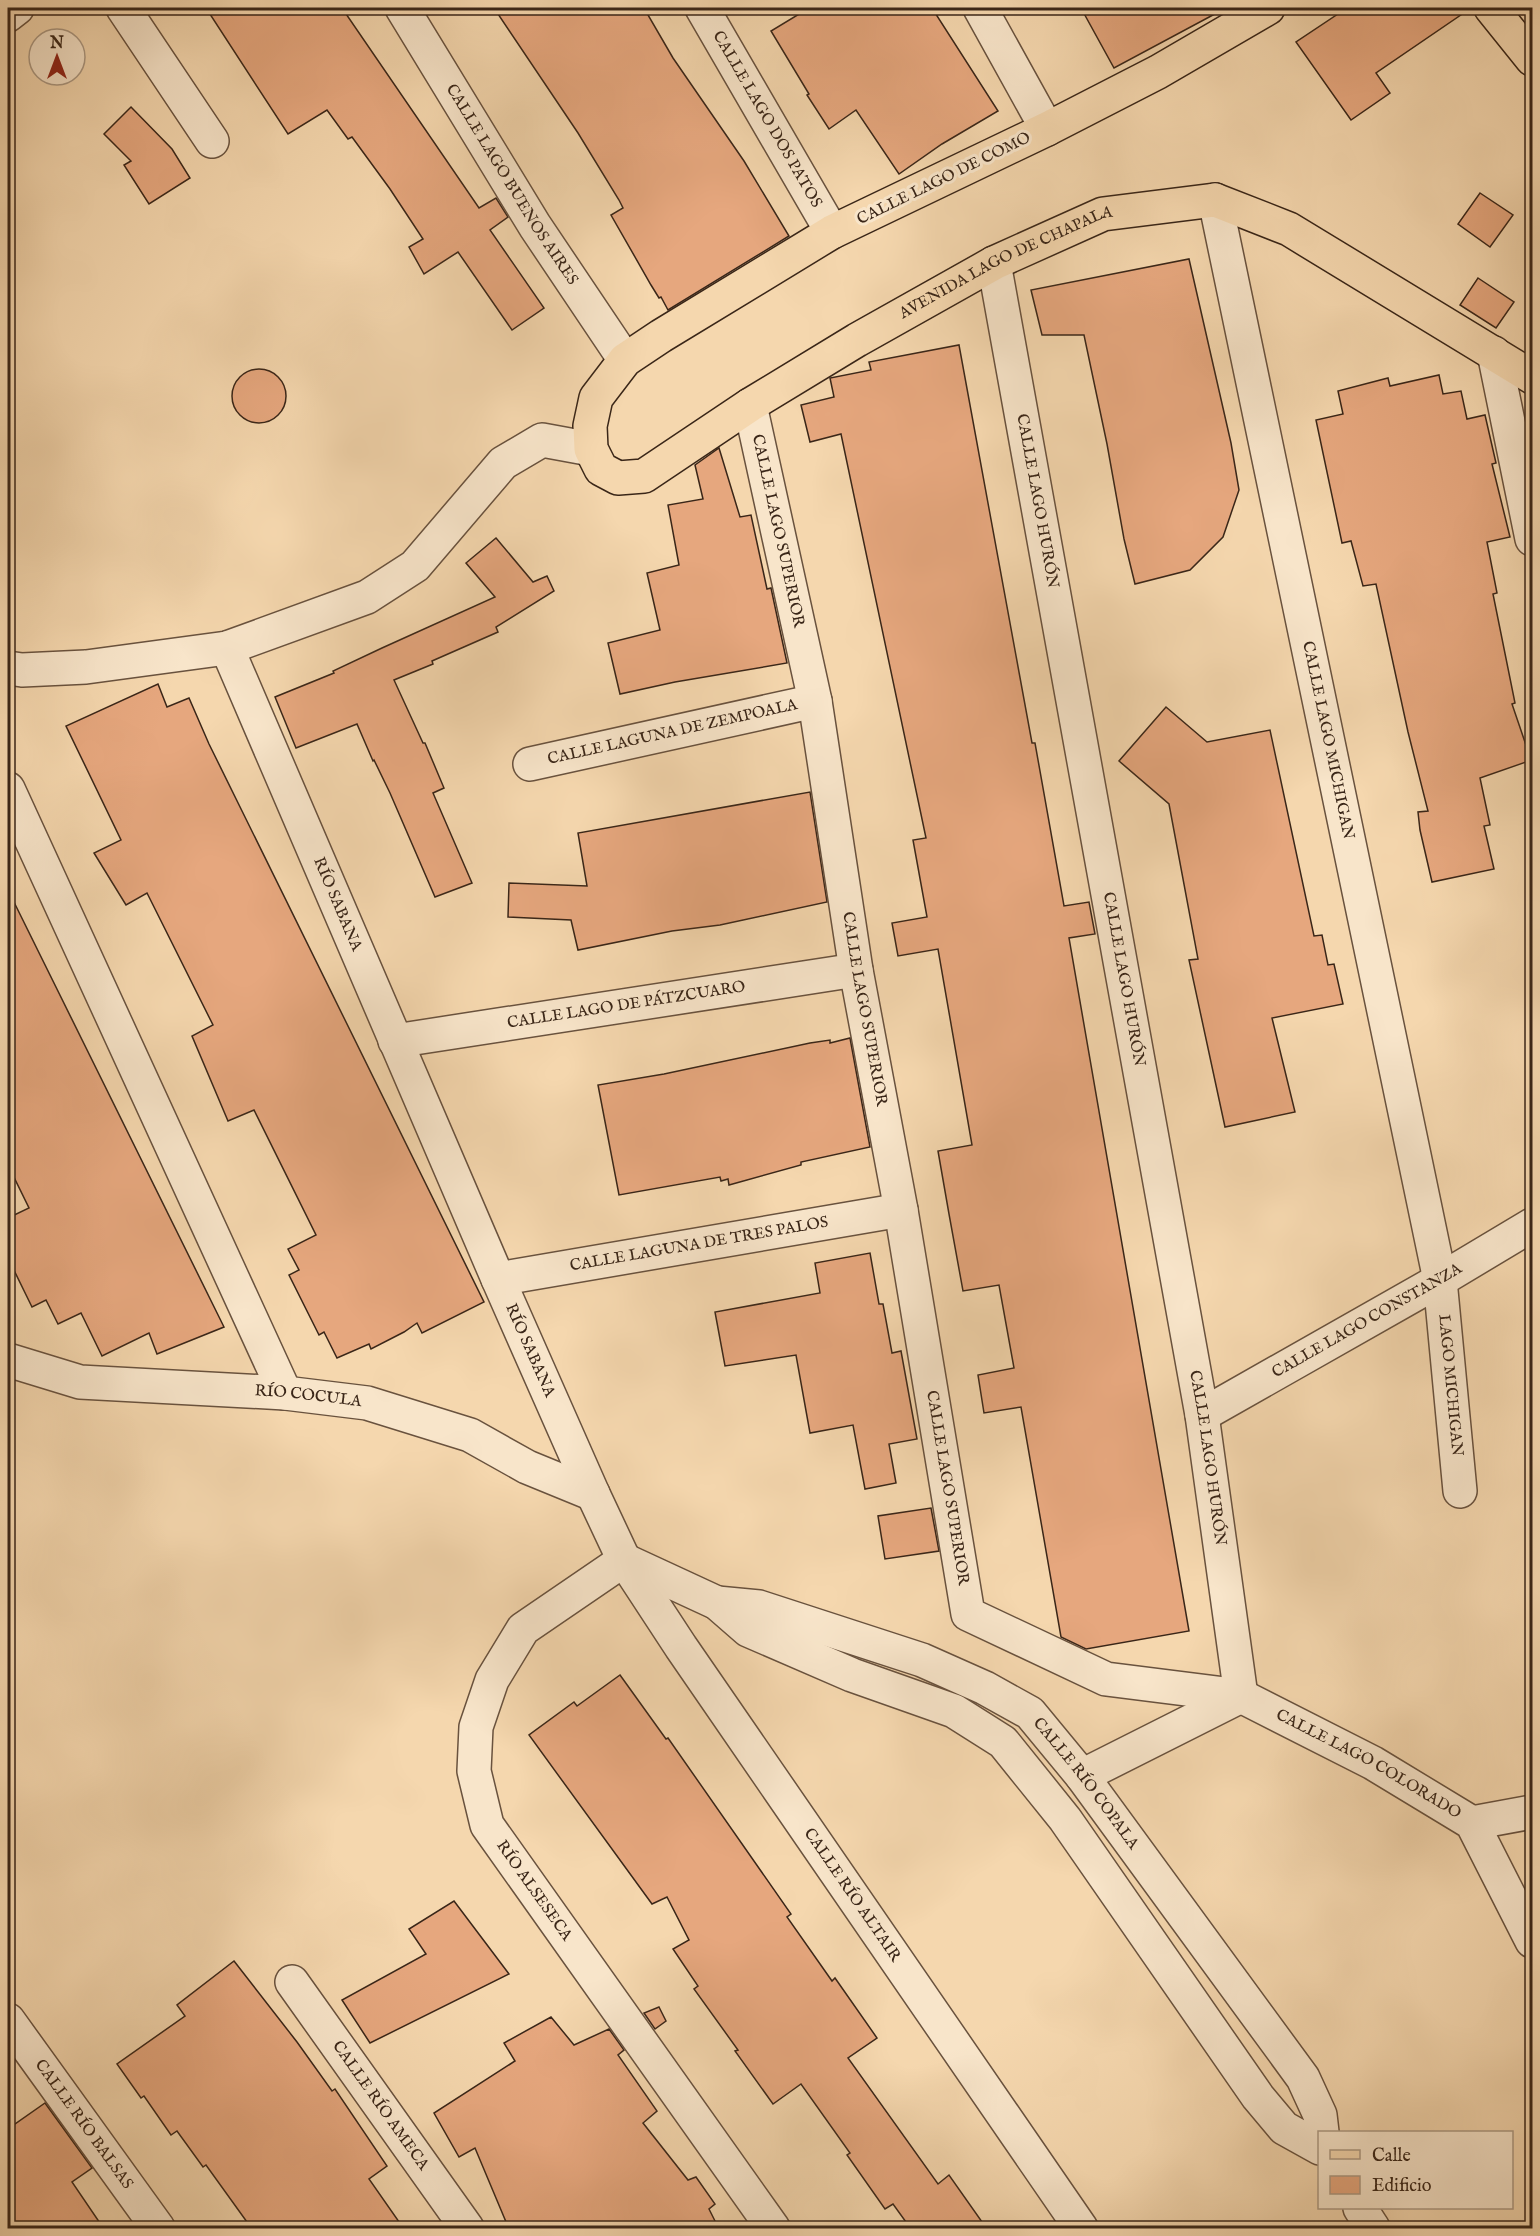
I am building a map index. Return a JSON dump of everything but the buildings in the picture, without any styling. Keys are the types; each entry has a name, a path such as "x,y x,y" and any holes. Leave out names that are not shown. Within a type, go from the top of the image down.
{"main road":[{"name":"CALLE LAGO DE COMO","path":"625,360 832,232 1047,129 1158,72 1268,8"},
{"path":"1491,8 1533,59"},
{"name":"AVENIDA LAGO DE CHAPALA","path":"591,449 602,469 618,478 644,476 750,405 857,340 994,263 1102,214 1215,200 1289,229 1533,377"},
{"path":"591,449 590,426 596,398 625,360"}],"street":[{"path":"8,15 17,8"},
{"path":"123,8 212,141"},
{"name":"CALLE LAGO BUENOS AIRES","path":"402,8 529,216 625,360"},
{"name":"CALLE LAGO DOS PATOS","path":"702,8 832,232"},
{"path":"980,8 1047,129"},
{"name":"CALLE LAGO MICHIGAN","path":"1215,200 1440,1280"},
{"name":"CALLE LAGO HURÓN","path":"994,263 1203,1415 1241,1696"},
{"path":"1494,353 1533,538"},
{"name":"CALLE LAGO SUPERIOR","path":"750,405 815,701 856,970 901,1210 968,1614"},
{"path":"8,668 22,670 86,667 227,648 367,597 415,566 503,463 542,440 591,449"},
{"name":"RÍO SABANA","path":"227,648 498,1279 624,1560"},
{"name":"CALLE LAGUNA DE ZEMPOALA","path":"530,764 815,701"},
{"path":"8,789 285,1393"},
{"name":"CALLE LAGO DE PÁTZCUARO","path":"395,1041 856,970"},
{"name":"CALLE LAGUNA DE TRES PALOS","path":"498,1279 901,1210"},
{"name":"CALLE LAGO CONSTANZA","path":"1203,1415 1533,1225"},
{"name":"LAGO MICHIGAN","path":"1440,1280 1460,1491"},
{"name":"RÍO COCULA","path":"8,1360 80,1382 285,1393 367,1403 470,1436 527,1467 593,1494"},
{"name":"CALLE RÍO COPALA","path":"624,1560 717,1603 748,1630 852,1674 954,1711 1003,1742 1065,1819 1258,2097 1284,2128 1318,2147"},
{"name":"RÍO ALSESECA","path":"624,1560 523,1629 492,1680 476,1727 474,1771 487,1825 773,2229"},
{"name":"CALLE RÍO ALTAIR","path":"624,1560 681,1647 1081,2229"},
{"name":"CALLE RÍO COPALA","path":"717,1603 770,1610 922,1660 985,1688 1030,1713 1082,1776 1303,2078 1320,2115 1323,2131"},
{"name":"CALLE LAGO COLORADO","path":"968,1614 1106,1679 1241,1696 1373,1763 1472,1823 1533,1941"},
{"path":"1082,1776 1241,1696"},
{"path":"1472,1823 1533,1812"},
{"name":"CALLE RÍO AMECA","path":"292,1982 467,2229"},
{"name":"CALLE RÍO BALSAS","path":"8,2020 158,2229"},
{"path":"1361,2209 1372,2229"}]}
